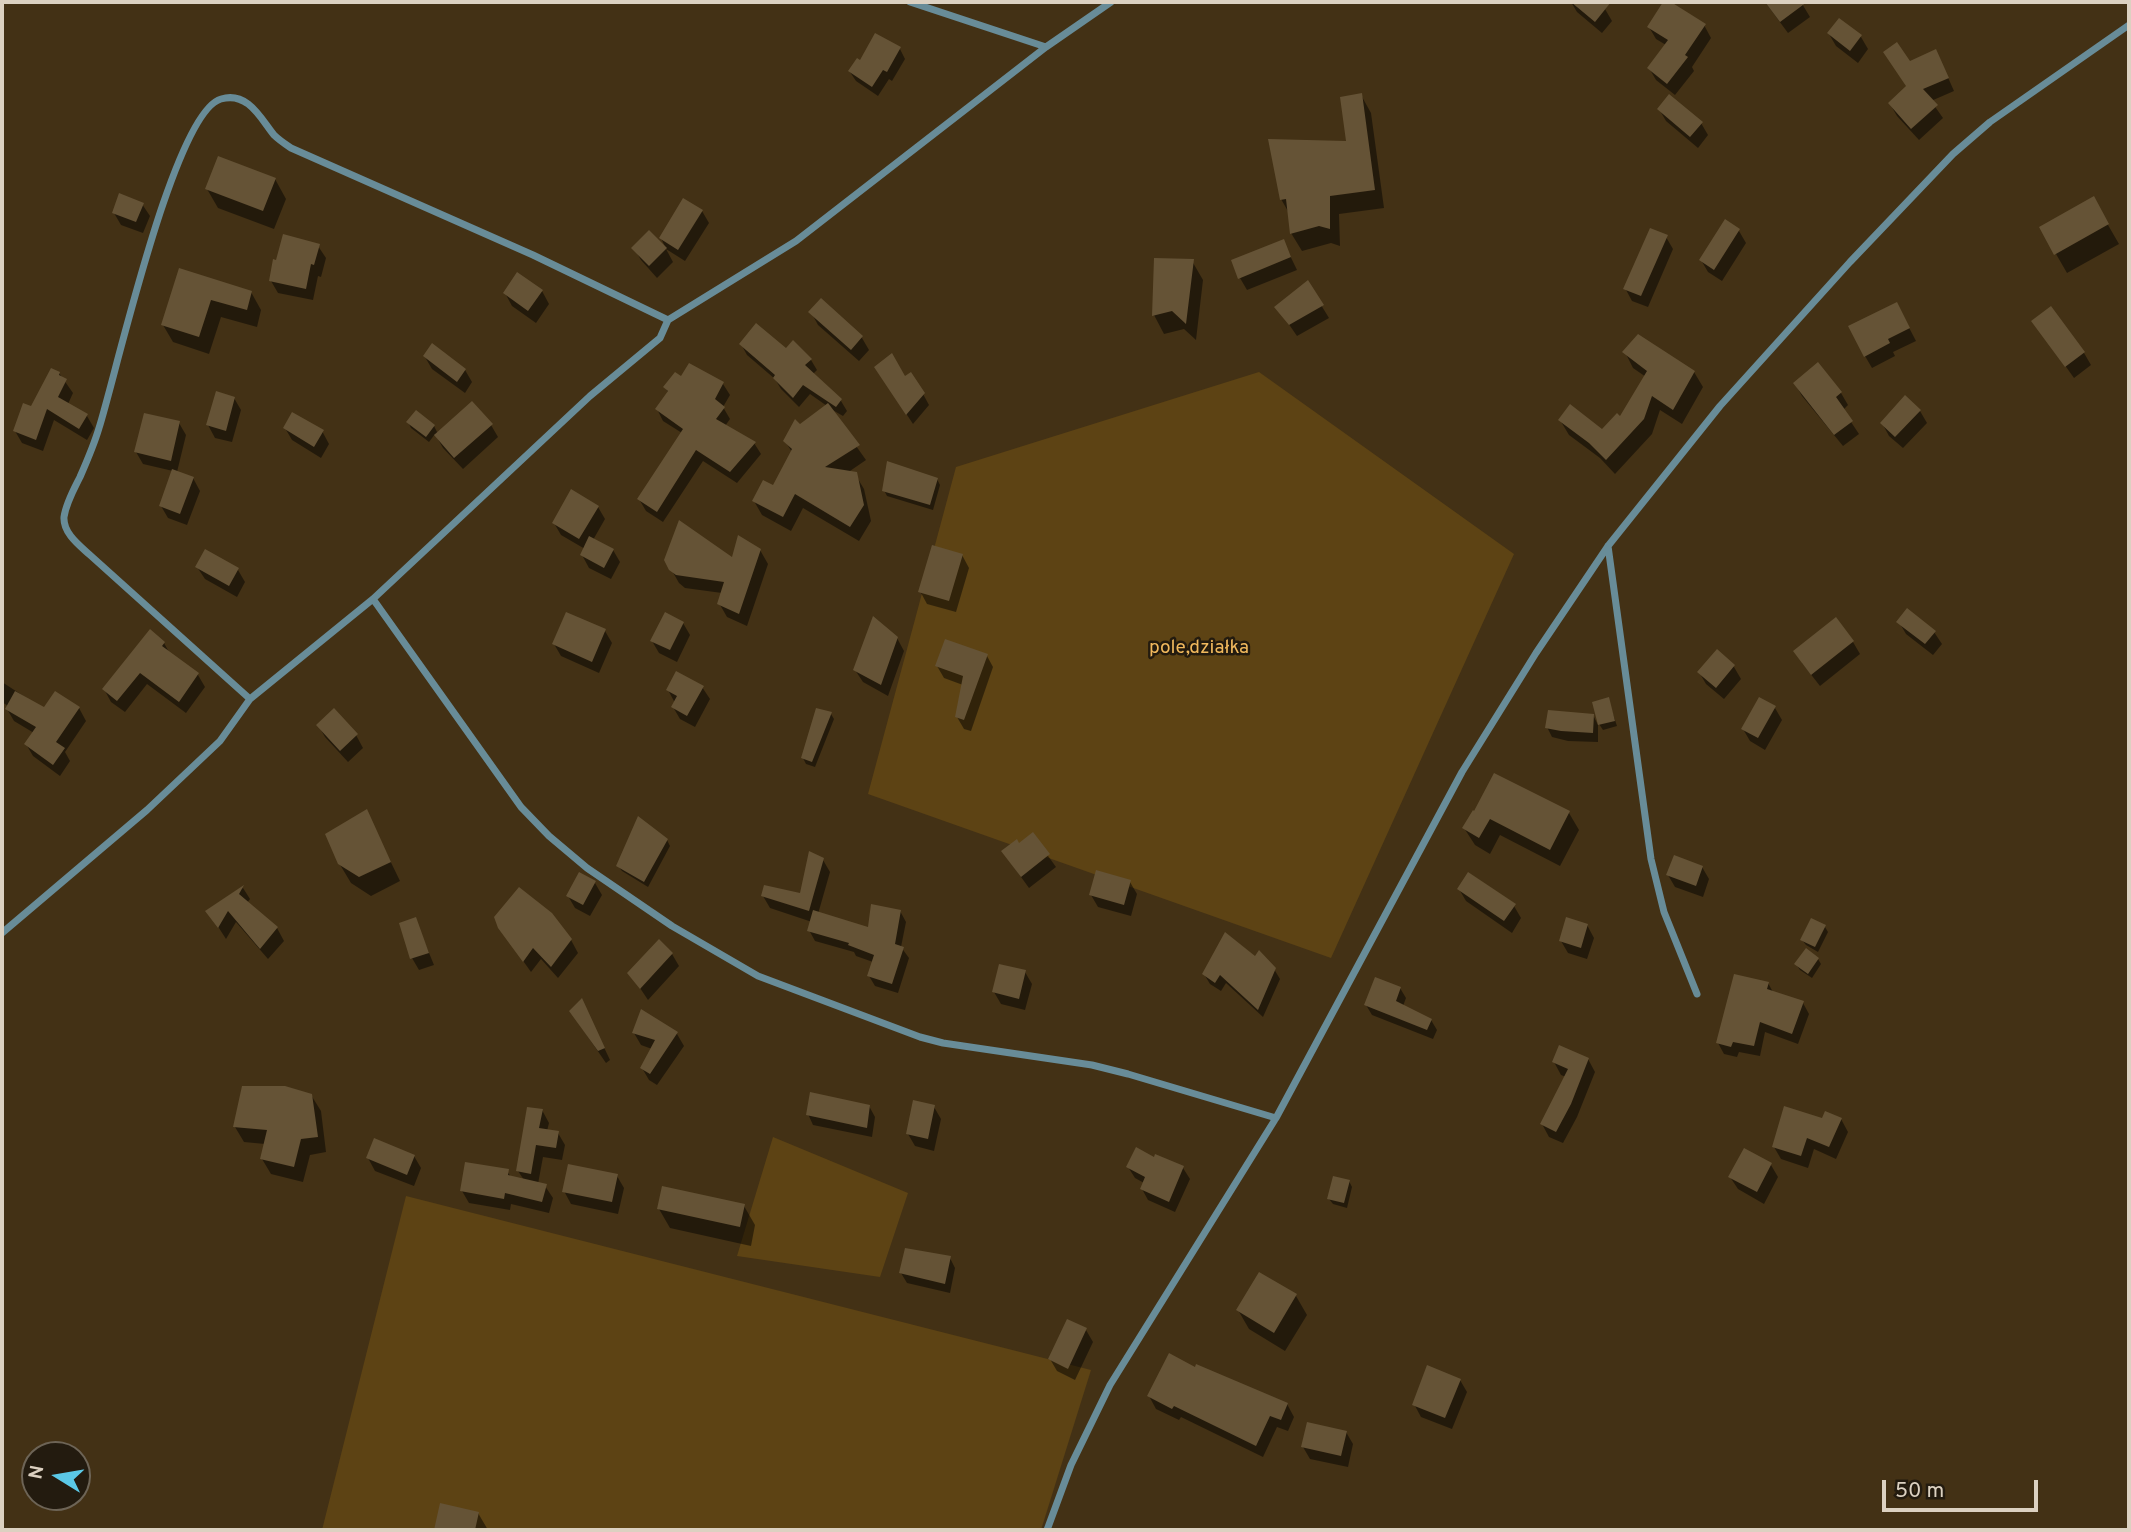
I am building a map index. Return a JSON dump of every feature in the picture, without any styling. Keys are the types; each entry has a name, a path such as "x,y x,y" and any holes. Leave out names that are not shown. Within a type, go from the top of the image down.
{"street":[{"path":"910,2 1046,47"},
{"path":"2,933 148,810 220,741 250,699 373,599 590,396 660,338 668,320 796,241 1046,47 1111,2"},
{"path":"1047,1530 1071,1465 1110,1385 1276,1118 1462,772 1536,653 1608,546 1720,406 1850,262 1954,154 1990,122 2129,25"},
{"path":"250,699 90,555 73,538 64,522 68,502 99,429 154,230 189,140 208,107 220,99 239,100 256,110 276,137 291,148 533,255 668,320"},
{"path":"1608,546 1651,859 1664,912 1697,994"},
{"path":"373,599 521,807 536,824 587,868 672,926 758,976 920,1037 943,1043 1092,1065 1276,1118"}],"green space":[{"name":"pole,działka","path":"1259,372 1514,554 1331,958 868,794 956,467"},
{"path":"773,1137 908,1193 880,1277 737,1256"},
{"path":"406,1196 1091,1370 1041,1530 322,1530"}],"building":[{"path":"1571,2 1611,2 1595,22"},
{"path":"1663,2 1671,2 1706,24 1685,55 1688,57 1667,84 1647,68 1668,40 1647,27"},
{"path":"1765,2 1807,2 1780,22"},
{"path":"1839,18 1862,35 1850,51 1827,33"},
{"path":"875,33 901,47 887,72 883,70 872,87 848,71 857,58 860,60"},
{"path":"1897,42 1910,61 1936,49 1949,78 1923,89 1938,105 1911,129 1888,103 1906,86 1883,52"},
{"path":"1362,93 1375,190 1330,196 1330,229 1319,226 1290,234 1286,199 1280,200 1268,139 1346,141 1340,97"},
{"path":"1669,94 1703,122 1690,137 1657,109"},
{"path":"218,156 276,178 263,211 205,189"},
{"path":"119,193 144,203 136,222 112,213"},
{"path":"2094,196 2109,224 2054,255 2039,227"},
{"path":"683,198 703,210 678,250 659,238"},
{"path":"1725,219 1740,229 1714,270 1699,260"},
{"path":"1650,228 1668,235 1641,296 1623,289"},
{"path":"649,230 667,248 649,266 631,248"},
{"path":"283,234 320,244 314,265 311,264 306,289 269,281 273,259 276,260"},
{"path":"1284,239 1291,257 1238,279 1231,260"},
{"path":"1154,258 1194,259 1186,324 1172,311 1152,316"},
{"path":"179,268 252,291 247,310 211,300 199,337 161,325"},
{"path":"517,272 543,290 528,311 503,293"},
{"path":"1308,280 1324,305 1289,325 1274,307"},
{"path":"821,298 863,336 851,350 808,312"},
{"path":"1897,302 1910,328 1888,339 1890,343 1864,357 1848,326"},
{"path":"2051,306 2085,352 2065,367 2031,321"},
{"path":"756,323 786,348 793,340 812,359 805,365 842,399 836,407 803,385 793,398 773,378 775,375 739,344"},
{"path":"1638,334 1695,371 1673,410 1652,396 1644,419 1606,460 1589,443 1558,420 1570,404 1602,429 1617,413 1620,416 1647,371 1622,352"},
{"path":"432,343 466,369 457,382 423,356"},
{"path":"892,353 905,376 911,372 925,393 906,415 874,367"},
{"path":"1818,362 1842,392 1836,397 1853,421 1834,435 1793,383"},
{"path":"689,363 724,382 715,399 725,407 716,419 756,442 730,472 696,450 657,512 637,499 683,429 655,409 668,391 663,387 675,372 681,376"},
{"path":"51,368 67,379 58,397 88,414 79,429 47,409 36,440 13,431 23,403 31,406"},
{"path":"216,391 235,397 226,431 206,425"},
{"path":"1905,395 1921,410 1895,437 1880,423"},
{"path":"472,401 493,424 454,458 434,435"},
{"path":"828,403 860,445 825,467 857,472 864,505 850,527 795,494 783,517 752,501 763,480 773,485 792,449 783,441 795,419 800,424"},
{"path":"416,410 435,425 426,437 406,422"},
{"path":"292,412 324,430 314,447 283,428"},
{"path":"144,413 180,421 171,461 134,452"},
{"path":"887,461 938,478 930,505 882,491"},
{"path":"172,469 194,477 180,514 159,506"},
{"path":"571,489 599,506 579,539 552,523"},
{"path":"679,520 732,557 738,535 761,549 739,614 717,604 724,582 676,575 669,570 664,560"},
{"path":"589,536 614,549 604,568 580,555"},
{"path":"932,545 963,554 949,601 918,592"},
{"path":"205,549 239,568 229,586 195,567"},
{"path":"1907,608 1936,631 1925,644 1896,622"},
{"path":"566,612 606,629 592,662 552,644"},
{"path":"665,612 684,622 670,650 650,641"},
{"path":"873,616 898,637 881,685 853,670"},
{"path":"1836,617 1854,641 1811,675 1793,651"},
{"path":"150,629 165,642 162,646 199,673 179,702 140,673 117,701 102,689"},
{"path":"945,639 988,654 964,720 955,717 963,676 935,666"},
{"path":"1717,649 1735,665 1716,688 1697,672"},
{"path":"676,671 704,686 687,716 671,707 677,696 666,690"},
{"path":"15,691 44,707 55,691 80,707 56,742 65,748 53,765 24,744 36,727 5,709"},
{"path":"1609,697 1615,721 1598,725 1592,702"},
{"path":"1759,697 1776,706 1758,738 1741,729"},
{"path":"334,708 358,734 340,751 316,725"},
{"path":"816,708 832,712 812,762 801,758"},
{"path":"1548,710 1594,714 1593,733 1545,728"},
{"path":"1494,773 1570,811 1550,850 1490,819 1479,838 1462,828"},
{"path":"367,809 391,862 359,877 338,864 325,834"},
{"path":"638,816 668,839 644,882 616,866"},
{"path":"1033,832 1050,854 1021,877 1001,851 1017,839 1019,843"},
{"path":"809,851 824,858 809,911 761,896 764,885 800,893"},
{"path":"1674,855 1703,866 1696,886 1666,875"},
{"path":"1096,870 1131,880 1124,905 1089,895"},
{"path":"579,872 596,881 583,905 566,896"},
{"path":"1468,872 1516,904 1504,921 1457,889"},
{"path":"244,885 239,894 278,927 260,949 228,911 218,928 205,911"},
{"path":"519,887 552,913 572,939 551,967 533,948 523,962 498,928 494,917"},
{"path":"871,904 901,910 895,944 904,947 892,984 867,976 874,955 848,945 849,943 807,931 813,910 868,927"},
{"path":"416,917 429,953 410,959 399,923"},
{"path":"1566,917 1588,924 1581,948 1559,941"},
{"path":"1811,918 1826,925 1815,947 1800,940"},
{"path":"1225,932 1255,956 1259,950 1276,968 1258,1010 1220,975 1215,983 1202,974"},
{"path":"659,939 673,953 640,989 627,973"},
{"path":"1806,948 1819,958 1808,974 1794,964"},
{"path":"999,964 1026,970 1019,999 992,992"},
{"path":"1734,974 1769,982 1767,989 1804,1001 1792,1034 1760,1022 1754,1046 1733,1042 1731,1047 1716,1043"},
{"path":"1375,977 1401,987 1396,1001 1432,1019 1427,1030 1364,1005"},
{"path":"582,998 605,1048 598,1051 569,1011"},
{"path":"641,1009 678,1032 650,1074 640,1068 655,1040 632,1033"},
{"path":"1559,1045 1589,1058 1571,1104 1556,1132 1540,1124 1568,1069 1552,1062"},
{"path":"242,1086 285,1086 312,1094 318,1137 301,1139 294,1167 260,1159 267,1130 233,1127"},
{"path":"810,1092 870,1105 867,1128 806,1115"},
{"path":"913,1100 935,1105 928,1139 906,1134"},
{"path":"1784,1106 1822,1118 1825,1111 1842,1118 1829,1147 1807,1138 1801,1156 1772,1147"},
{"path":"527,1107 543,1109 539,1128 559,1131 556,1148 536,1145 531,1174 516,1171"},
{"path":"374,1138 415,1155 407,1175 366,1158"},
{"path":"1136,1147 1154,1157 1155,1154 1184,1166 1169,1202 1140,1189 1145,1177 1126,1167"},
{"path":"1744,1148 1772,1163 1757,1192 1728,1177"},
{"path":"465,1162 509,1169 508,1175 547,1184 542,1202 505,1193 504,1199 460,1191"},
{"path":"568,1164 618,1174 612,1202 562,1192"},
{"path":"1333,1176 1350,1180 1344,1203 1327,1199"},
{"path":"662,1186 745,1204 740,1227 657,1209"},
{"path":"905,1248 951,1256 945,1284 899,1273"},
{"path":"1259,1272 1297,1294 1274,1333 1236,1310"},
{"path":"1067,1319 1087,1328 1068,1369 1048,1359"},
{"path":"1169,1353 1195,1367 1196,1364 1288,1403 1281,1420 1270,1416 1256,1446 1174,1406 1172,1409 1147,1396"},
{"path":"1427,1365 1461,1379 1445,1418 1412,1405"},
{"path":"1307,1422 1347,1431 1341,1456 1301,1447"},
{"path":"440,1503 479,1512 475,1530 434,1530"}]}
